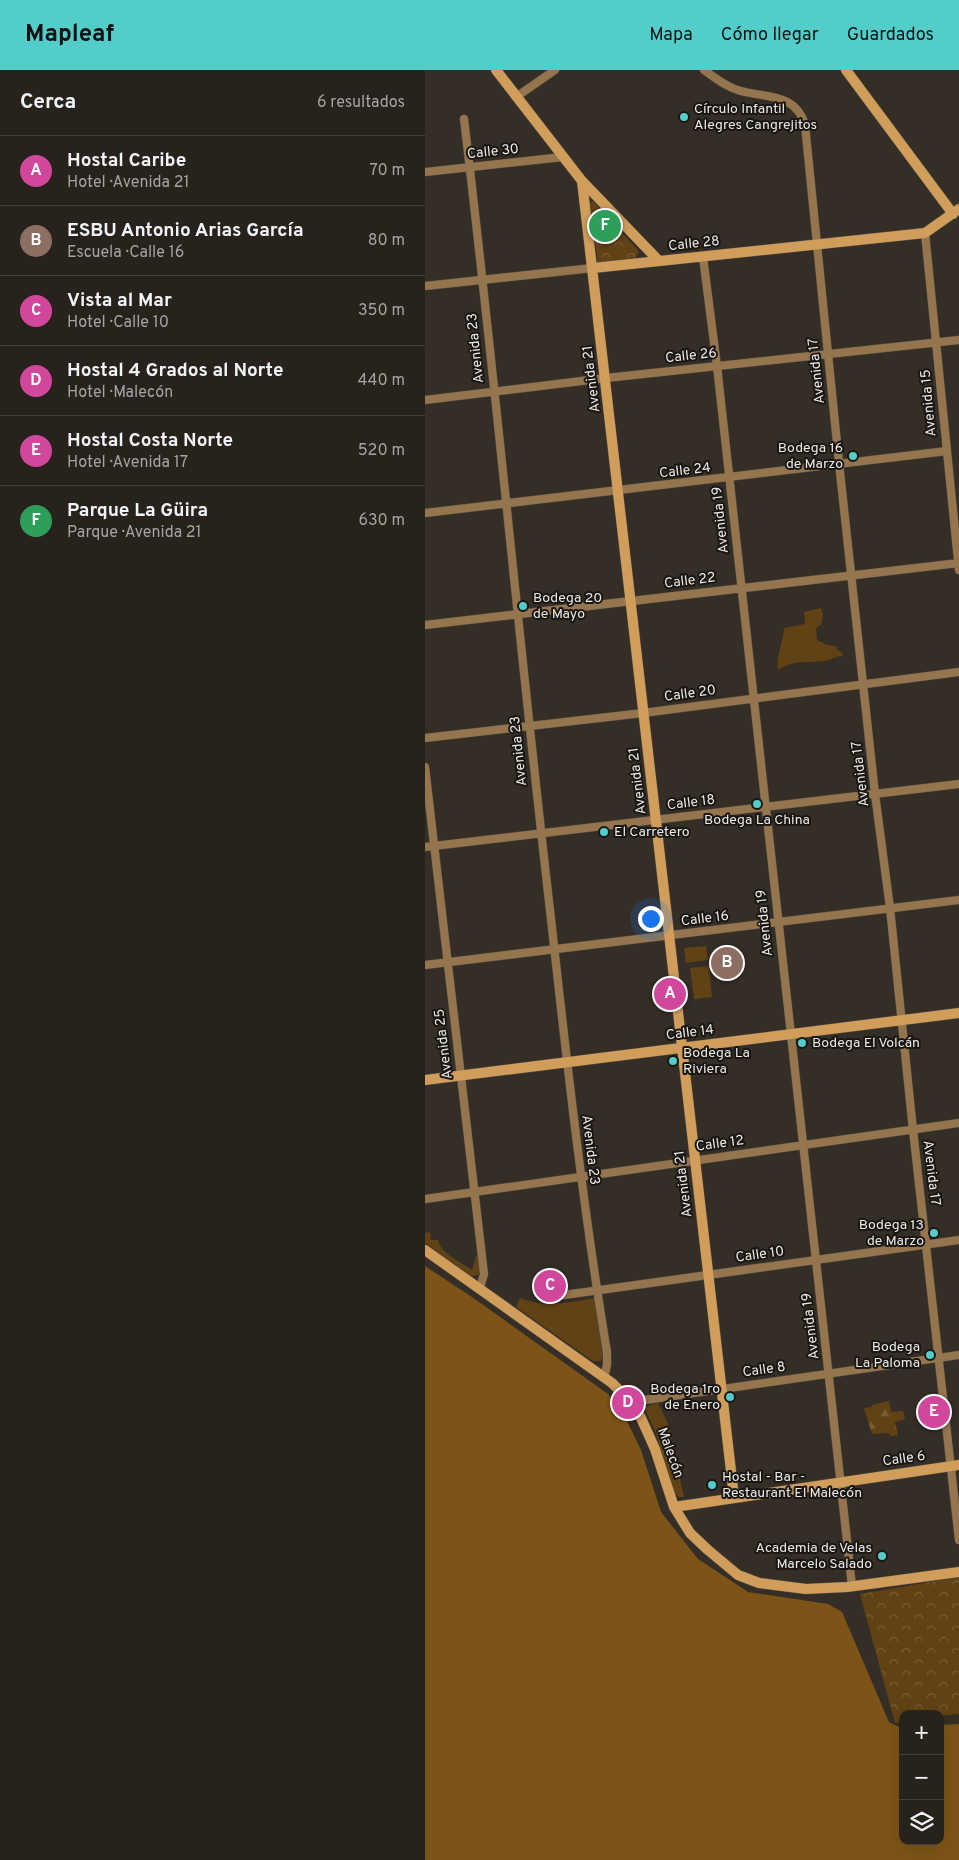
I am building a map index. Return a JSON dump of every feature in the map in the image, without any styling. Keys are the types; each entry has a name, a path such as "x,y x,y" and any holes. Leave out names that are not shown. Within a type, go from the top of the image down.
{"main road":[{"path":"496,70 582,181 659,261"},
{"path":"846,70 956,211"},
{"name":"Avenida 21","path":"582,181 734,1497"},
{"name":"Calle 28","path":"593,268 925,233 956,211"},
{"name":"Calle 14","path":"425,1080 959,1013"},
{"name":"Malecón","path":"425,1250 604,1378 631,1402 641,1418 655,1449 674,1507 691,1533 707,1550 738,1575 759,1583 806,1589 850,1587 959,1572"},
{"name":"Calle 6","path":"674,1507 955,1465"}],"street":[{"path":"516,97 555,70"},
{"name":"Avenida 17","path":"703,70 739,91 773,96 795,107 803,115 805,125 875,794 903,1020 913,1130 939,1358 955,1465 959,1540"},
{"name":"Avenida 23","path":"464,119 554,950 581,1176 607,1352 604,1378"},
{"name":"Calle 30","path":"425,172 563,157"},
{"name":"Avenida 15","path":"925,233 959,565"},
{"name":"Avenida 19","path":"703,257 717,366 790,1034 804,1144 841,1482 850,1587"},
{"name":"Calle 28","path":"425,286 593,268"},
{"name":"Calle 26","path":"425,400 828,353 959,340"},
{"name":"Calle 24","path":"425,513 947,451"},
{"name":"Calle 22","path":"425,625 852,574 959,565"},
{"name":"Calle 20","path":"425,738 643,713 959,672"},
{"name":"Avenida 25","path":"425,768 484,1274 480,1288"},
{"name":"Calle 18","path":"425,847 959,784"},
{"name":"Calle 16","path":"425,965 959,900"},
{"name":"Calle 12","path":"425,1199 804,1144 959,1124"},
{"name":"Calle 10","path":"564,1295 959,1240"},
{"name":"Calle 8","path":"631,1402 959,1355"}],"green space":[{"path":"593,201 637,249 639,253 634,259 598,263 590,203"},
{"path":"821,608 823,615 821,625 816,628 817,640 827,645 836,646 843,656 824,661 794,663 778,670 784,628 805,624 804,612"},
{"path":"706,946 708,960 686,963 684,948"},
{"path":"709,966 712,997 694,999 690,968"},
{"path":"430,1232 431,1240 438,1240 447,1254 472,1270 476,1256 480,1258 479,1275 470,1275 425,1243 425,1233"},
{"path":"520,1298 549,1304 596,1298 603,1353 601,1361 593,1361 516,1307"},
{"path":"889,1401 891,1412 903,1411 905,1419 895,1422 898,1435 891,1436 888,1433 872,1434 864,1408"},
{"path":"658,1403 669,1426 684,1497 679,1497 673,1492 656,1433 644,1407"},
{"path":"959,1577 959,1714 944,1716 944,1710 899,1710 899,1722 895,1723 860,1594"}],"shaded area":[{"path":"425,1266 472,1297 608,1394 626,1419 641,1450 661,1512 698,1559 748,1592 828,1604 842,1612 889,1722 899,1727 899,1845 944,1845 944,1725 959,1724 959,1860 425,1860"}],"place":[{"name":"Círculo Infantil Alegres Cangrejitos","path":"684,117"},
{"name":"Parque La Güira","path":"605,226"},
{"name":"Bodega 16 de Marzo","path":"853,456"},
{"name":"Bodega 20 de Mayo","path":"523,606"},
{"name":"Bodega La China","path":"757,804"},
{"name":"El Carretero","path":"604,832"},
{"name":"ESBU Antonio Arias García","path":"727,963"},
{"name":"Hostal Caribe","path":"670,994"},
{"name":"Bodega El Volcán","path":"802,1043"},
{"name":"Bodega La Riviera","path":"673,1061"},
{"name":"Bodega 13 de Marzo","path":"934,1233"},
{"name":"Vista al Mar","path":"550,1286"},
{"name":"Bodega La Paloma","path":"930,1355"},
{"name":"Bodega 1ro de Enero","path":"730,1397"},
{"name":"Hostal 4 Grados al Norte","path":"628,1403"},
{"name":"Hostal Costa Norte","path":"934,1412"},
{"name":"Hostal - Bar - Restaurant El Malecón","path":"712,1485"},
{"name":"Academia de Velas Marcelo Salado","path":"882,1556"}]}
